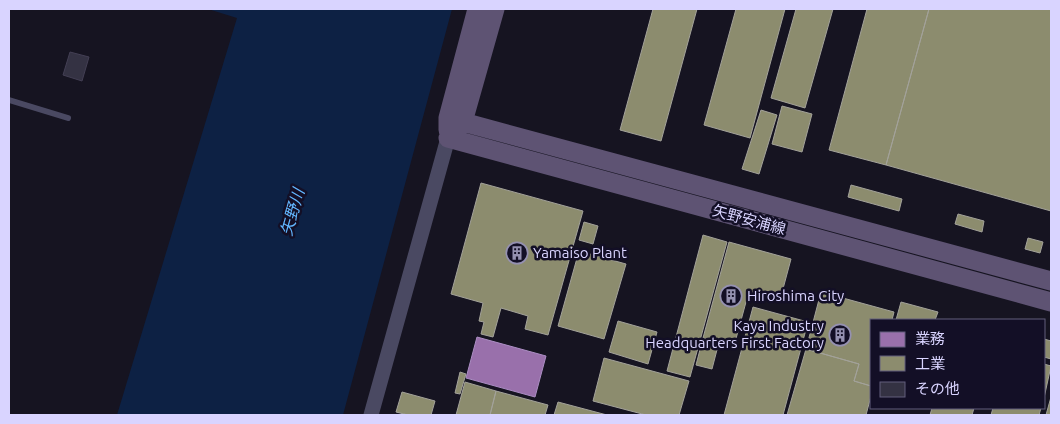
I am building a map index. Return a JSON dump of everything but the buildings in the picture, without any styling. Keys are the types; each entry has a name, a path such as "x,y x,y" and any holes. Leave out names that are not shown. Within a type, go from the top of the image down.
{"main road":[{"path":"456,120 477,9"},
{"path":"448,138 495,9"},
{"name":"矢野安浦線","path":"456,120 1051,281"},
{"name":"矢野安浦線","path":"448,138 1051,302"}],"street":[{"path":"371,415 448,138"}],"lane":[{"path":"9,100 68,118"}],"water":[{"name":"矢野川","path":"208,9 452,9 343,415 117,415 237,18"}],"place":[{"name":"Yamaiso Plant","path":"517,253"},
{"name":"Hiroshima City","path":"731,296"},
{"name":"Kaya Industry Headquarters First Factory","path":"840,335"}]}
